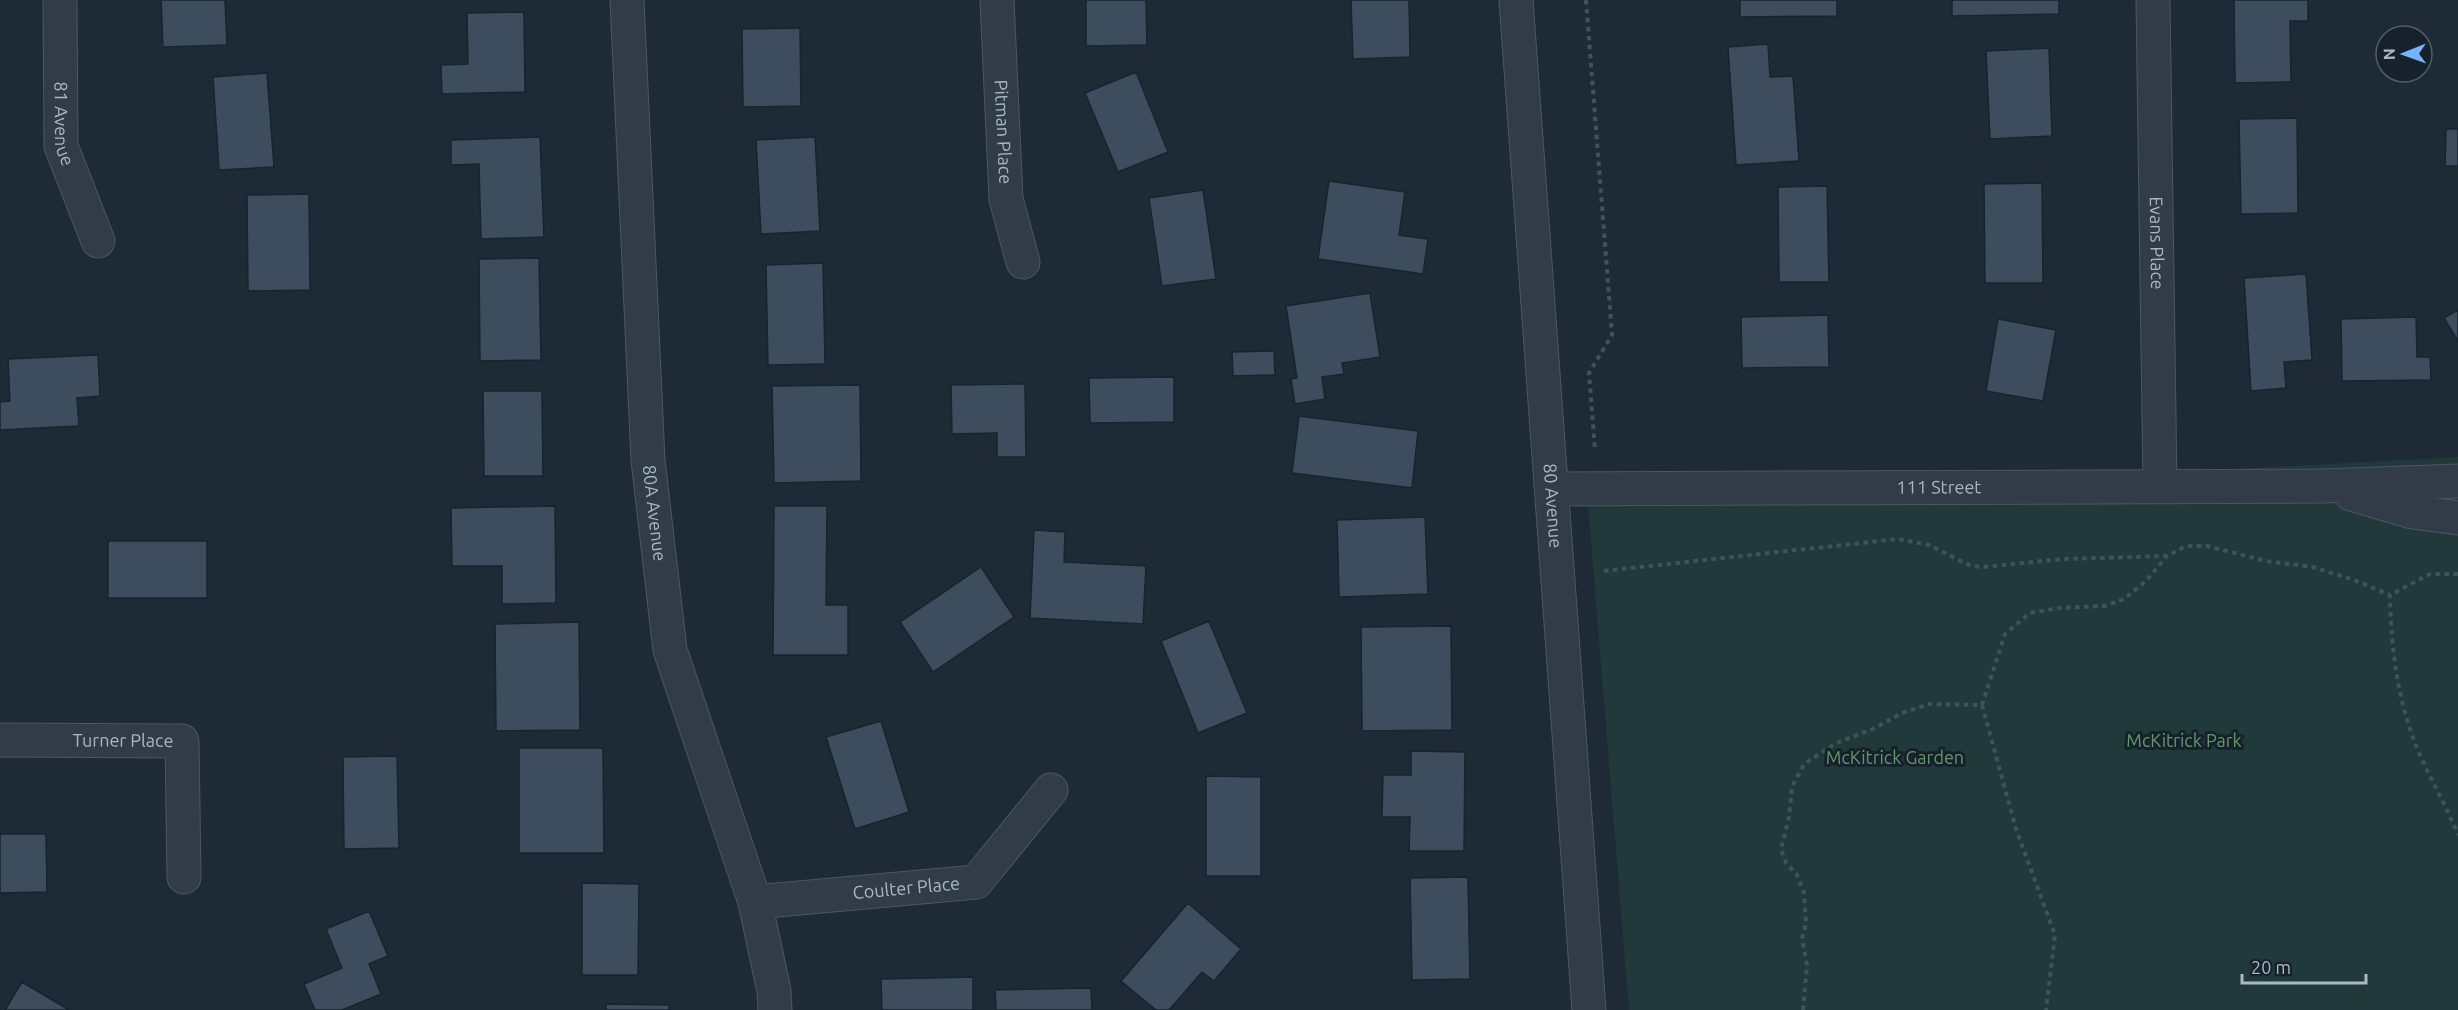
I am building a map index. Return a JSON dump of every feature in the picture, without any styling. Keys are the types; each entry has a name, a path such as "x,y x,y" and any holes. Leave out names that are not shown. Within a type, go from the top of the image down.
{"street":[{"name":"81 Avenue","path":"60,0 61,146 98,241"},
{"name":"80A Avenue","path":"627,0 648,460 670,650 755,902 776,1010"},
{"name":"Pitman Place","path":"997,0 1006,199 1023,262"},
{"name":"80 Avenue","path":"1516,0 1590,1010"},
{"name":"Evans Place","path":"2153,0 2160,485"},
{"name":"111 Street","path":"1553,489 2323,486 2458,481"},
{"name":"111 Street","path":"2323,486 2412,512 2458,518"},
{"name":"Turner Place","path":"0,740 182,741 184,877"},
{"name":"Coulter Place","path":"755,902 976,882 1051,790"}],"path":[{"path":"1586,0 1612,335 1589,372 1594,450"},
{"path":"1604,572 1898,539 1929,545 1971,566 2012,565 2062,559 2167,556"},
{"path":"2046,1010 2055,935 2016,829 1982,705 2005,634 2030,613 2059,608 2104,606 2124,599 2146,582 2167,556 2186,546 2207,546 2266,561 2313,567 2390,595"},
{"path":"2390,595 2430,574 2458,574"},
{"path":"2390,595 2397,677 2406,719 2417,748 2458,835"},
{"path":"1803,1010 1807,965 1802,939 1806,923 1804,893 1797,875 1786,863 1781,849 1789,817 1792,787 1804,764 1836,743 1873,729 1902,713 1929,704 1982,705"}],"green space":[{"name":"McKitrick Park","path":"2458,457 2458,1010 1629,1010 1588,504"}],"building":[{"path":"161,0 225,0 227,45 163,47"},
{"path":"1086,0 1146,0 1147,45 1086,46"},
{"path":"1351,0 1409,0 1410,57 1353,59"},
{"path":"1740,0 1837,0 1837,16 1740,17"},
{"path":"1952,0 2059,0 2059,14 1952,16"},
{"path":"2234,0 2308,0 2308,21 2290,21 2291,82 2235,83"},
{"path":"524,12 525,92 442,94 441,65 468,64 467,13"},
{"path":"800,28 801,106 743,107 742,29"},
{"path":"1768,44 1770,77 1793,76 1799,161 1736,165 1728,47"},
{"path":"2049,48 2052,136 1990,139 1986,51"},
{"path":"1136,72 1168,152 1118,172 1085,93"},
{"path":"267,73 274,167 219,170 213,77"},
{"path":"2297,118 2298,213 2241,214 2239,119"},
{"path":"2446,129 2458,129 2458,166 2445,166"},
{"path":"540,137 544,237 481,239 479,164 451,165 451,140"},
{"path":"815,137 820,231 761,234 756,140"},
{"path":"1329,181 1405,192 1399,235 1428,239 1423,274 1318,259"},
{"path":"2042,183 2043,283 1985,283 1984,184"},
{"path":"1827,186 1829,282 1779,282 1778,187"},
{"path":"1203,190 1216,279 1162,286 1149,198"},
{"path":"309,194 310,290 248,291 247,195"},
{"path":"539,258 541,360 480,361 479,259"},
{"path":"823,263 825,364 768,365 766,265"},
{"path":"2306,274 2312,360 2284,362 2286,388 2251,391 2244,278"},
{"path":"1370,293 1380,357 1342,363 1344,374 1322,377 1325,399 1295,404 1291,379 1297,378 1286,306"},
{"path":"2458,310 2458,341 2444,318"},
{"path":"1828,315 1829,367 1742,368 1741,317"},
{"path":"2416,317 2417,357 2430,357 2431,380 2342,381 2341,319"},
{"path":"1998,319 2056,330 2043,401 1986,391"},
{"path":"1274,351 1275,375 1233,376 1232,352"},
{"path":"98,355 100,396 77,398 79,426 0,430 0,402 10,401 8,359"},
{"path":"1174,377 1174,422 1090,423 1089,378"},
{"path":"1025,384 1026,457 997,457 997,433 952,434 951,385"},
{"path":"860,385 861,481 774,483 772,386"},
{"path":"483,391 542,391 543,476 484,476"},
{"path":"1299,416 1418,431 1412,488 1292,473"},
{"path":"555,506 556,603 502,604 502,566 452,566 451,508"},
{"path":"774,506 827,506 826,605 848,605 848,655 773,655"},
{"path":"1425,517 1428,594 1339,597 1337,520"},
{"path":"1034,530 1065,532 1064,562 1146,566 1143,624 1030,618"},
{"path":"108,541 207,541 207,598 108,598"},
{"path":"981,567 1014,617 933,672 900,622"},
{"path":"1209,621 1247,713 1198,733 1161,641"},
{"path":"579,622 580,730 496,731 495,624"},
{"path":"1451,626 1452,730 1362,731 1361,627"},
{"path":"881,721 909,812 855,829 826,737"},
{"path":"519,748 603,748 604,853 519,853"},
{"path":"1411,751 1465,752 1464,851 1409,851 1410,817 1382,817 1383,775 1411,775"},
{"path":"397,756 399,848 344,849 343,757"},
{"path":"1206,776 1261,777 1261,876 1206,876"},
{"path":"0,834 46,834 47,892 0,893"},
{"path":"1468,877 1470,979 1412,980 1410,878"},
{"path":"582,883 639,884 638,975 582,975"},
{"path":"1188,903 1241,949 1214,981 1202,972 1169,1010 1156,1010 1121,981"},
{"path":"369,911 388,956 369,964 381,994 342,1010 315,1010 304,984 342,968 326,929"},
{"path":"973,977 973,1010 882,1010 881,979"},
{"path":"22,982 69,1010 5,1010"},
{"path":"1091,988 1092,1010 996,1010 995,990"},
{"path":"606,1004 669,1005 669,1010 606,1010"}],"park label":[{"name":"McKitrick Garden","path":"1895,758"}]}
